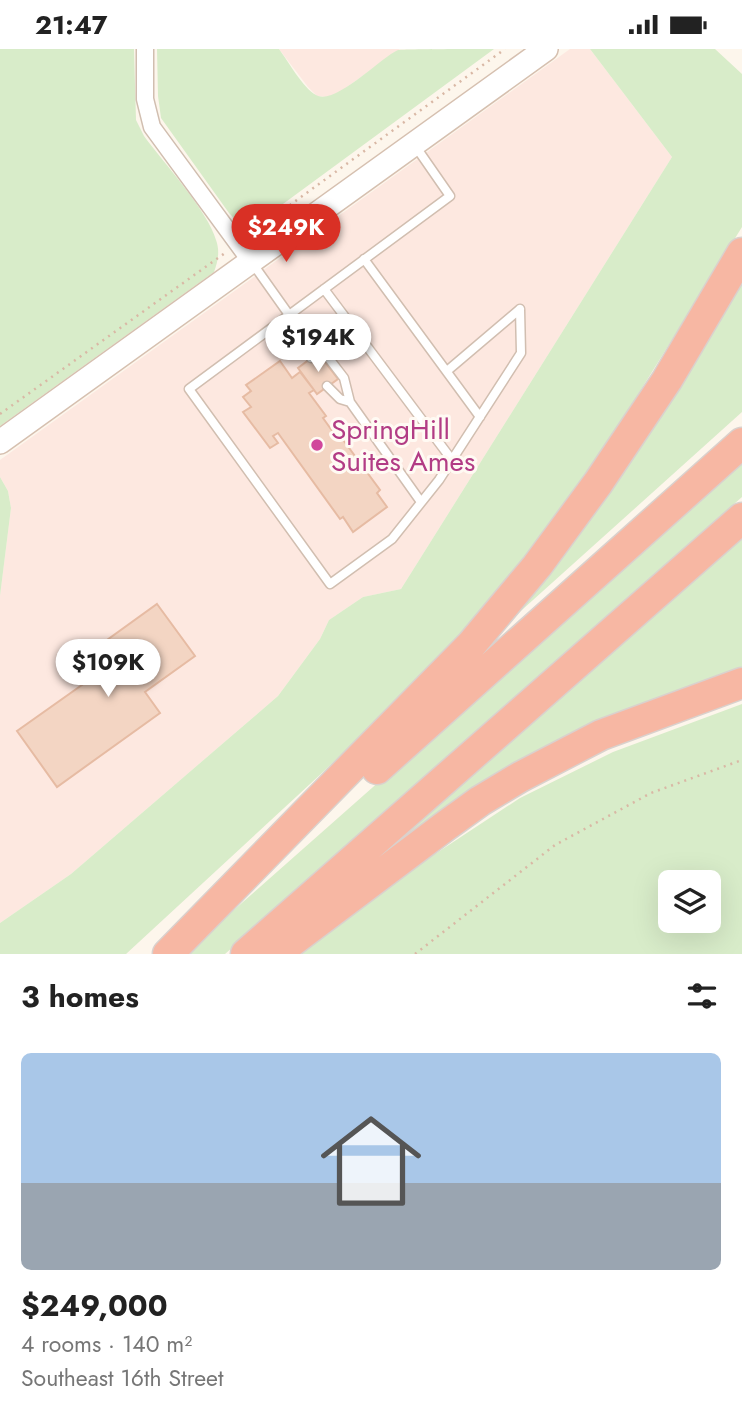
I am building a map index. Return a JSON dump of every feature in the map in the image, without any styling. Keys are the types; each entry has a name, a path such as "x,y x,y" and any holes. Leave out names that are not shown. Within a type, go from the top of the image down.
{"highway":[{"path":"168,954 471,645 537,566 598,483 667,380 742,253"},
{"path":"168,954 742,443"},
{"path":"246,954 742,518"},
{"path":"275,954 480,801 601,735 742,683"}],"main road":[{"path":"0,442 546,49"}],"street":[{"path":"145,49 145,99 152,127 251,262"}],"lane":[{"path":"415,144 450,196 189,389 330,584 392,539 452,460 522,353 520,309 447,371"},
{"path":"364,259 480,417"},
{"path":"251,262 309,343 324,352 344,378 350,402 421,502"},
{"path":"324,289 452,460"},
{"path":"309,343 311,358"},
{"path":"327,386 340,399 350,402"}],"path":[{"path":"254,231 505,49"},
{"path":"0,414 219,257"},
{"path":"415,954 555,845 651,793 742,760"}],"shaded area":[{"path":"279,49 400,49 340,92 327,97 317,96 308,87"},
{"path":"570,49 590,49 672,157 401,589 363,597 329,620 320,639 278,696 71,874 0,923 0,596 11,508 8,491 0,477 0,460"}],"green space":[{"path":"0,49 134,49 136,120 144,136 204,215 216,240 218,252 214,272 0,426"},
{"path":"157,49 279,49 306,87 316,95 324,97 346,88 398,50 494,49 249,229 239,224 229,213 161,118"},
{"path":"590,49 715,49 742,74 742,227 578,491 480,614 419,680 126,954 0,954 0,923 71,874 278,696 320,639 329,620 363,597 401,589 672,157"},
{"path":"742,277 742,412 502,628"},
{"path":"742,461 742,497 225,954 184,954"},
{"path":"0,477 8,491 11,508 0,596"},
{"path":"742,537 742,670 406,840 405,834 408,830"},
{"path":"742,704 742,954 298,954 379,891 520,798 613,752"}],"building":[{"path":"318,353 338,379 317,394 298,368"},
{"name":"SpringHill Suites Ames","path":"280,361 292,378 300,372 314,390 309,393 326,416 323,418 338,439 341,437 380,490 377,493 387,507 353,532 343,517 340,519 278,433 273,436 278,443 270,448 243,412 251,407 243,397 251,391 246,385"},
{"path":"157,604 195,656 145,692 160,713 57,787 17,731 120,658 107,640"}],"place":[{"name":"SpringHill Suites Ames","path":"317,445"}]}
